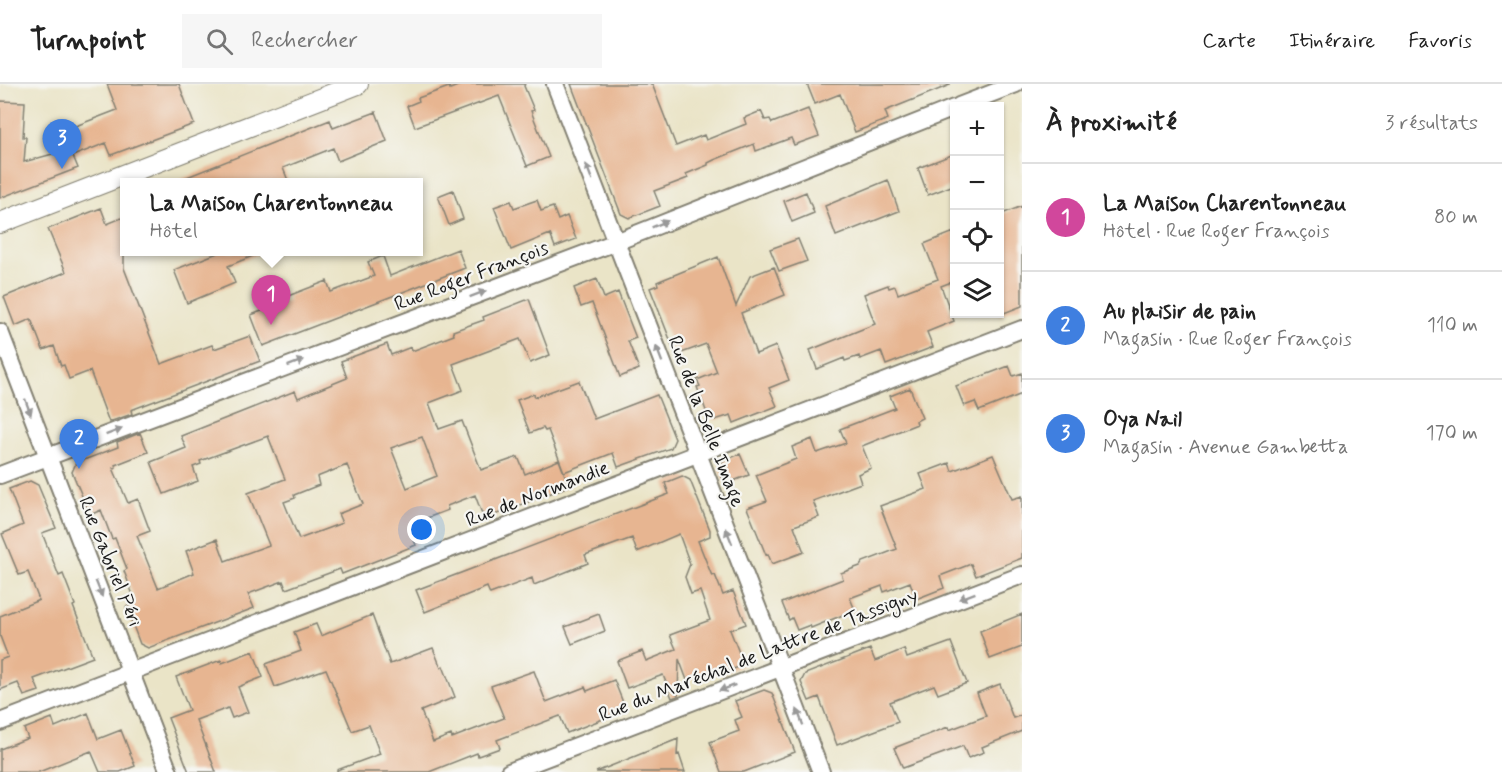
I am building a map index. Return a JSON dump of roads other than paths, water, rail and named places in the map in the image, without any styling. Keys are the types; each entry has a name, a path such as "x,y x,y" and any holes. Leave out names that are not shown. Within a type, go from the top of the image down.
{"street":[{"path":"0,223 358,84"},
{"name":"Rue de la Belle Image","path":"555,84 821,772"},
{"path":"969,102 1016,84"},
{"name":"Rue Roger François","path":"0,476 616,242 950,110"},
{"name":"Rue de Normandie","path":"0,722 1022,329"},
{"name":"Rue Gabriel Péri","path":"0,332 169,772"},
{"name":"Rue du Maréchal de Lattre de Tassigny","path":"508,772 1022,575"}],"place":[{"name":"Oya Nail","path":"62,169"},
{"name":"La Maison Charentonneau","path":"271,325"},
{"name":"Au plaisir de pain","path":"79,469"}]}
